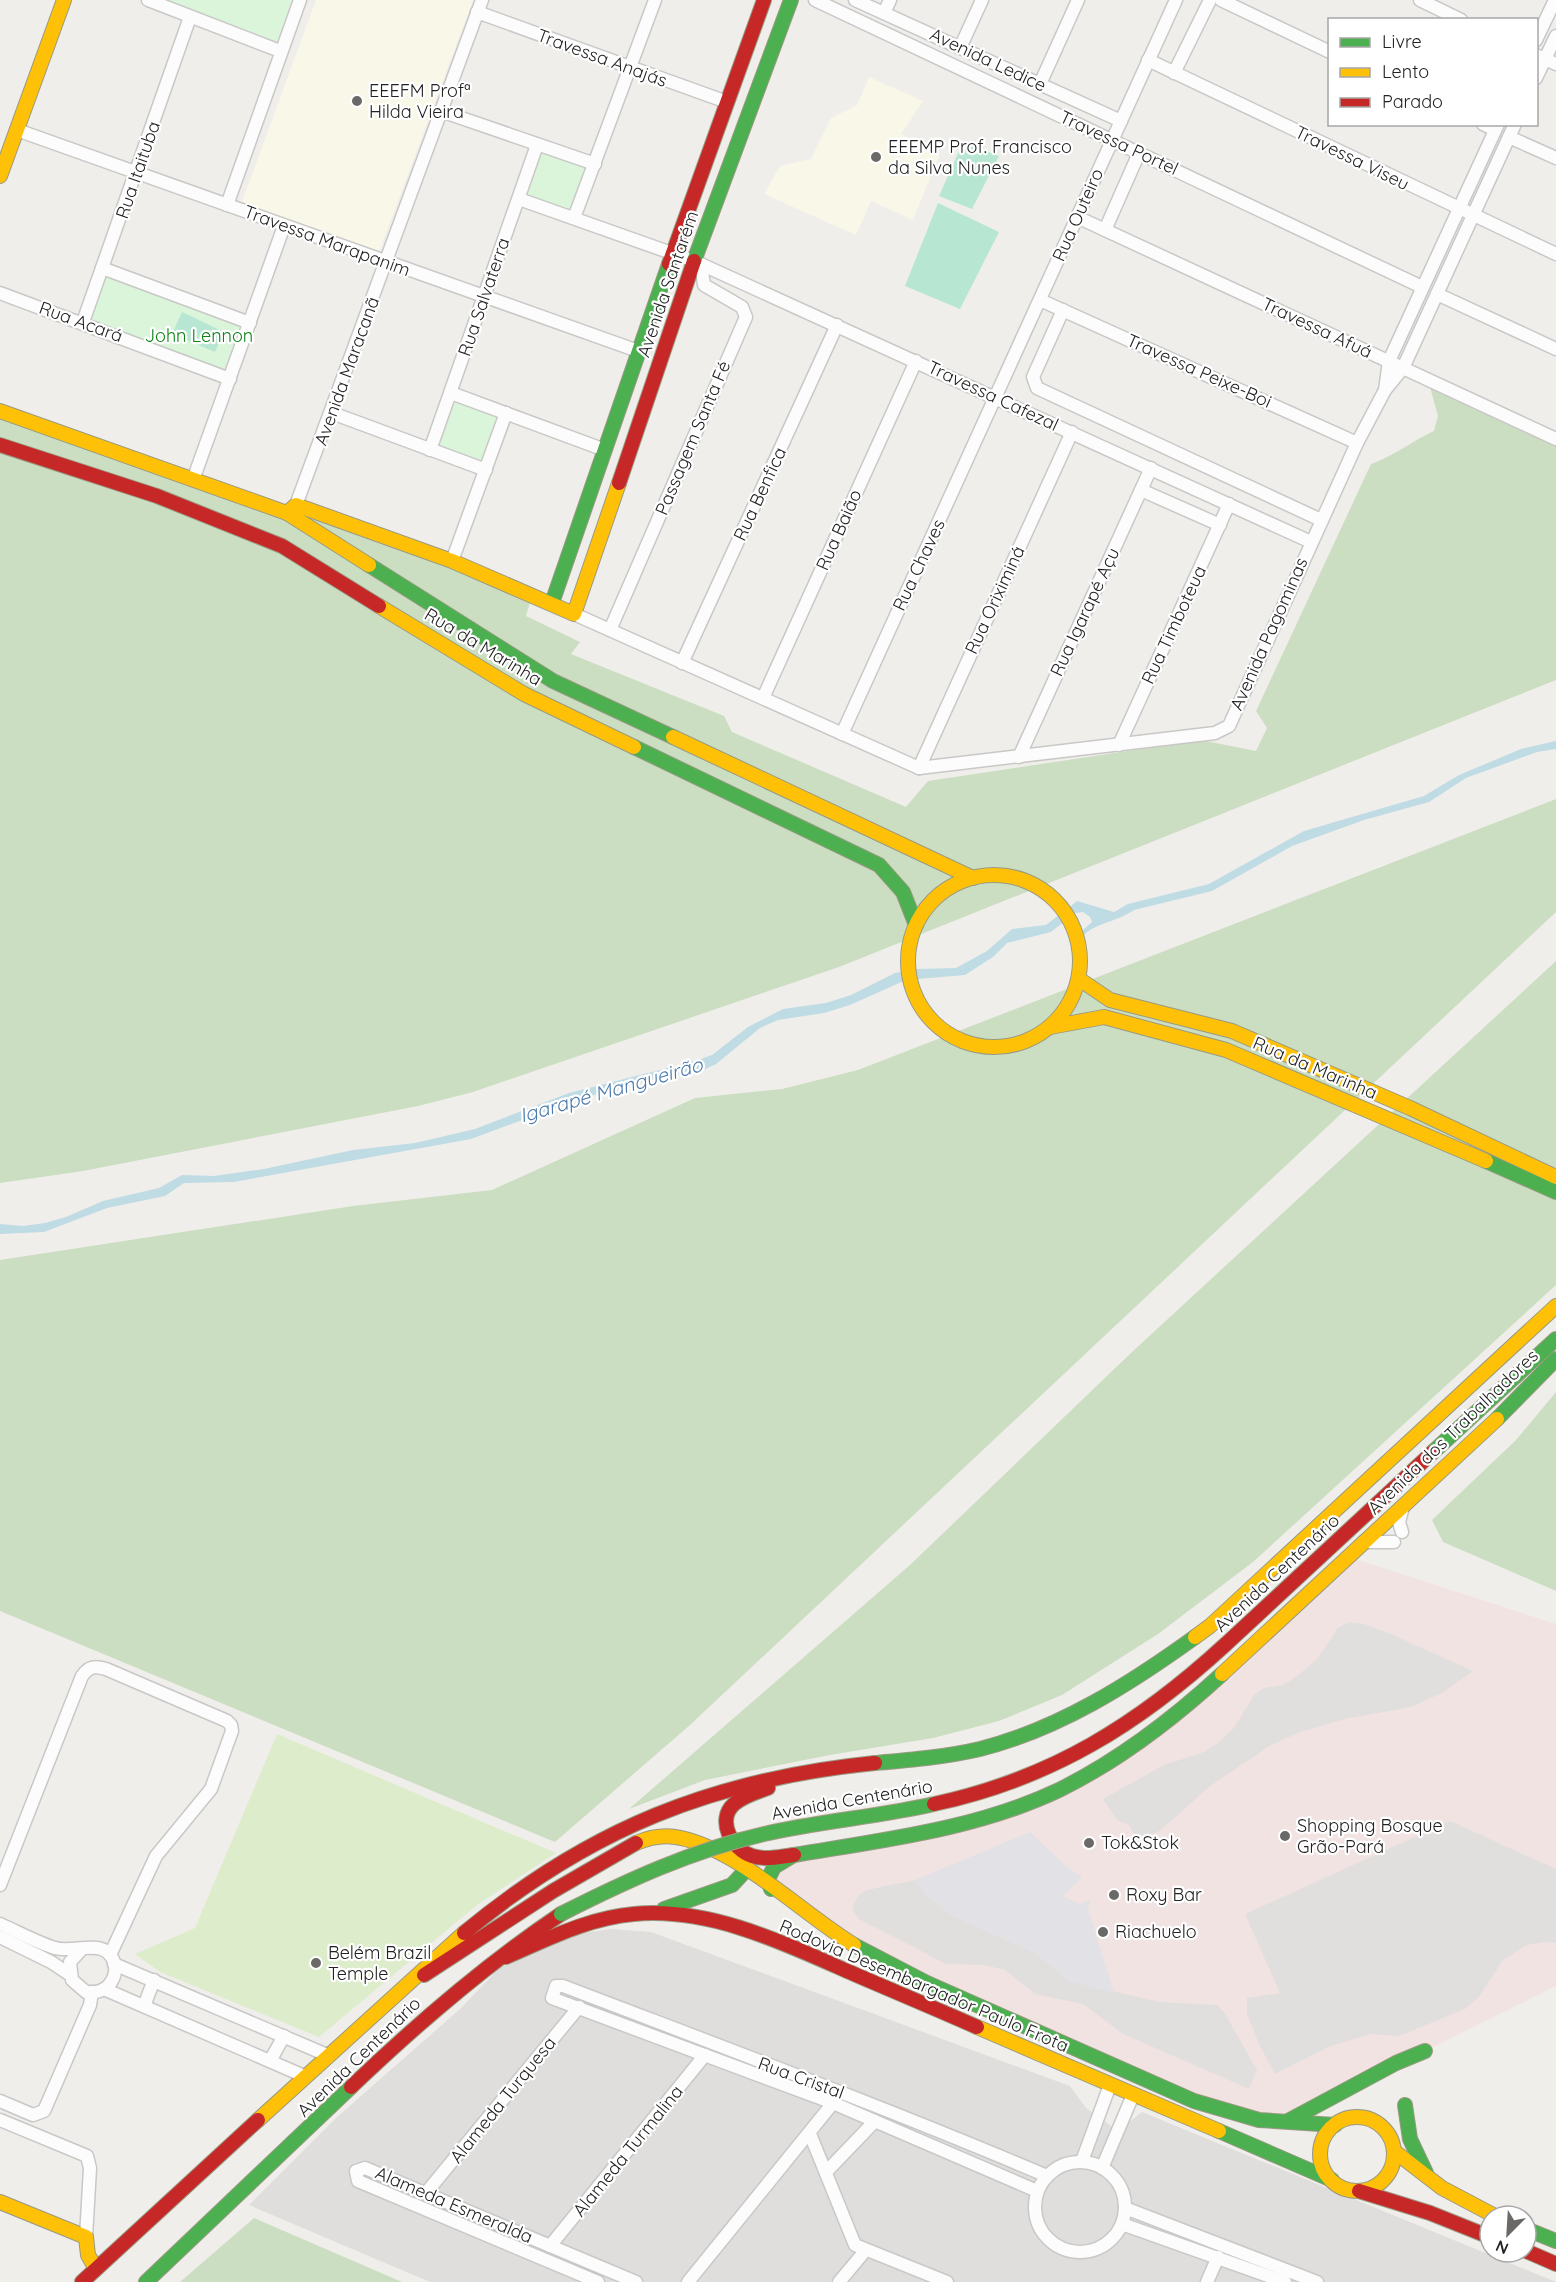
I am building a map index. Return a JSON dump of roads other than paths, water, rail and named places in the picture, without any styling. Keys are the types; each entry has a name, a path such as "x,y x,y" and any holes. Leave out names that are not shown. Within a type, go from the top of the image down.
{"main road":[{"path":"1,170 64,0"},
{"name":"Avenida Santarém","path":"552,603 638,351 764,0"},
{"name":"Avenida Santarém","path":"574,614 791,0"},
{"name":"Rua da Marinha","path":"0,411 193,480 292,509 452,561 574,614"},
{"name":"Rua da Marinha","path":"0,445 157,496 282,546 524,694 879,865 903,892 916,925"},
{"name":"Rua da Marinha","path":"292,509 553,681 973,878"},
{"path":"563,571 576,581 585,581"},
{"path":"992,875 1021,880 1047,893 1060,906 1071,923 1081,960 1079,979 1063,1014 1034,1038 1016,1045 996,1047 956,1038 929,1018 917,1000 911,982 908,963 916,925 939,895 973,878 992,875"},
{"name":"Rua da Marinha","path":"1079,979 1110,1000 1232,1031 1410,1108 1556,1177"},
{"name":"Rua da Marinha","path":"1050,1027 1104,1017 1226,1050 1406,1125 1556,1192"},
{"name":"Avenida Centenário","path":"82,2282 469,1927 518,1892 611,1837 650,1818 740,1785 824,1769 935,1757 1001,1743 1041,1728 1113,1691 1160,1663 1210,1626 1556,1306"},
{"name":"Avenida Centenário","path":"146,2282 412,2029 492,1963 561,1914 618,1885 737,1841 808,1825 950,1801 1029,1776 1103,1741 1177,1690 1556,1340"},
{"name":"Avenida dos Trabalhadores","path":"824,1769 758,1792 732,1805 728,1812 729,1835 742,1852 768,1858 795,1856 954,1828 984,1819 1058,1790 1105,1766 1225,1671 1510,1407 1556,1359"},
{"name":"Avenida Centenário","path":"395,1995 547,1893 627,1848 654,1837 677,1836"},
{"name":"Rodovia Desembargador Paulo Frota","path":"677,1836 708,1846 832,1932 873,1956 1075,2048 1197,2101 1246,2117 1335,2124"},
{"path":"771,1889 768,1879 774,1867 795,1856"},
{"path":"660,1911 732,1885 745,1870"},
{"name":"Rodovia Desembargador Paulo Frota","path":"492,1963 578,1925 660,1911 695,1916 748,1930 1332,2180"},
{"path":"1042,2057 1039,2050 1044,2044 1066,2051 1075,2048"},
{"path":"1288,2121 1396,2063 1425,2051"},
{"path":"1406,2104 1413,2148 1430,2182"},
{"path":"1359,2191 1368,2189 1385,2179 1394,2161 1394,2151 1390,2136 1376,2122 1357,2117 1335,2124 1328,2131 1321,2147 1322,2165 1332,2180 1339,2186 1430,2213 1478,2231"},
{"path":"1394,2151 1430,2182 1459,2201 1478,2209"},
{"path":"1,2204 86,2237 88,2255 96,2269"},
{"path":"1538,2234 1556,2241"},
{"path":"1538,2256 1556,2264"}],"street":[{"path":"148,0 280,51"},
{"path":"227,205 300,0"},
{"path":"574,218 655,0"},
{"name":"Travessa Portel","path":"816,0 1422,287"},
{"name":"Avenida Ledice","path":"855,0 1121,121"},
{"path":"884,13 890,0"},
{"path":"960,48 982,0"},
{"path":"1040,84 1078,0"},
{"name":"Rua Outeiro","path":"996,397 1176,0"},
{"path":"1174,73 1210,0"},
{"path":"1221,0 1328,51"},
{"path":"1420,0 1457,18"},
{"path":"1538,36 1555,0"},
{"name":"Travessa Anajás","path":"480,6 630,69 727,102"},
{"name":"Avenida Maracanã","path":"292,509 332,412 480,6"},
{"name":"Rua Itaituba","path":"83,322 138,172 190,17"},
{"path":"1538,74 1556,36"},
{"name":"Travessa Viseu","path":"1148,60 1556,254"},
{"path":"441,111 595,164"},
{"name":"Avenida Pagominas","path":"919,768 1215,733 1228,726 1357,443 1385,390 1403,368 1514,126"},
{"name":"Avenida Pagominas","path":"1385,390 1389,361 1496,127"},
{"name":"Travessa Marapanim","path":"16,130 638,351"},
{"path":"1509,137 1556,158"},
{"name":"Rua Salvaterra","path":"430,450 537,145"},
{"path":"1105,230 1139,153"},
{"name":"Travessa Cafezal","path":"519,199 697,262 1311,542"},
{"name":"Travessa Afuá","path":"1077,217 1556,438"},
{"path":"193,480 284,226"},
{"name":"Passagem Santa Fé","path":"610,630 746,316 742,307 704,285 697,262"},
{"path":"102,268 250,323"},
{"name":"Rua Acará","path":"0,293 83,322 230,379"},
{"path":"1437,294 1556,349"},
{"name":"Travessa Peixe-Boi","path":"1040,300 1357,443"},
{"name":"Travessa Cafezal","path":"1063,310 1033,377 1033,384 1037,388 1321,520"},
{"name":"Rua Benfica","path":"682,663 837,324"},
{"name":"Rua Baião","path":"762,698 916,361"},
{"path":"451,393 605,450"},
{"name":"Rua Chaves","path":"842,734 996,397"},
{"path":"332,412 486,470"},
{"path":"452,561 506,412"},
{"name":"Rua Oriximiná","path":"919,768 1072,432"},
{"name":"Rua Igarapé Açu","path":"1019,757 1151,468"},
{"path":"1141,489 1220,525"},
{"name":"Rua Timboteua","path":"1119,745 1229,504"},
{"name":"Rua da Marinha","path":"574,614 919,768"},
{"path":"1363,1542 1398,1537 1403,1507"},
{"path":"0,1885 82,1676 88,1668 96,1666 106,1669 227,1721 231,1725 211,1789 156,1856 112,1959 112,1981 98,1991 90,2005 44,2111 33,2115 0,2101"},
{"path":"0,1924 57,1949 100,1948 112,1959 154,1980 327,2055"},
{"path":"0,1937 51,1962 69,1974 80,1989 98,1991 144,2006 304,2076"},
{"path":"69,1974 70,1962 82,1949"},
{"path":"144,2006 154,1980"},
{"name":"Rua Cristal","path":"1037,2191 833,2103 764,2072 644,2018 563,1986 553,1990 554,1999 705,2055 764,2072 914,2120 1047,2176"},
{"name":"Alameda Turquesa","path":"426,2193 579,2007"},
{"path":"638,2030 644,2018"},
{"path":"270,2061 284,2036"},
{"name":"Alameda Turmalina","path":"550,2246 705,2055"},
{"path":"1082,2162 1110,2085"},
{"path":"1102,2168 1133,2095"},
{"path":"688,2282 833,2103"},
{"path":"0,2120 87,2156 90,2164 86,2237"},
{"path":"906,2134 914,2120"},
{"path":"826,2171 875,2121"},
{"path":"810,2134 853,2242 864,2251 947,2282"},
{"path":"1082,2162 1102,2168 1119,2185 1125,2208 1122,2224 1113,2237 1101,2247 1078,2251 1056,2245 1045,2235 1037,2221 1035,2206 1037,2191 1047,2176 1057,2168 1082,2162"},
{"name":"Alameda Esmeralda","path":"598,2282 358,2181 356,2173 358,2168 426,2193 636,2282"},
{"path":"1125,2208 1285,2278"},
{"path":"476,2230 486,2218"},
{"path":"1122,2224 1285,2278 1317,2282"},
{"path":"839,2282 864,2251"},
{"path":"1207,2282 1218,2257"},
{"path":"598,2282 608,2270"}],"water":[{"name":"Igarapé Mangueirão","path":"1556,741 1556,749 1537,752 1466,778 1429,802 1364,820 1292,846 1212,891 1134,910 1098,926 1079,940 1083,930 1092,922 1090,917 1083,912 1075,913 1051,932 1007,943 993,957 965,975 906,980 850,1005 824,1013 778,1020 760,1028 716,1064 701,1071 666,1076 579,1099 471,1139 234,1182 184,1183 165,1196 107,1208 44,1232 0,1234 0,1224 23,1226 45,1223 66,1217 103,1201 159,1188 182,1175 214,1176 264,1169 353,1150 415,1143 475,1129 569,1093 695,1061 712,1055 748,1027 783,1009 826,1003 851,995 895,973 918,969 956,968 987,951 1012,929 1046,925 1077,901 1114,912 1128,904 1209,884 1304,831 1424,796 1459,775 1521,749"}],"place":[{"name":"EEEFM Profª Hilda Vieira","path":"357,101"},
{"name":"EEEMP Prof. Francisco da Silva Nunes","path":"876,157"},
{"name":"Shopping Bosque Grão-Pará","path":"1285,1836"},
{"name":"Tok&Stok","path":"1089,1843"},
{"name":"Roxy Bar","path":"1114,1895"},
{"name":"Riachuelo","path":"1103,1932"},
{"name":"Belém Brazil Temple","path":"316,1963"}],"park label":[{"name":"John Lennon","path":"199,336"}]}
